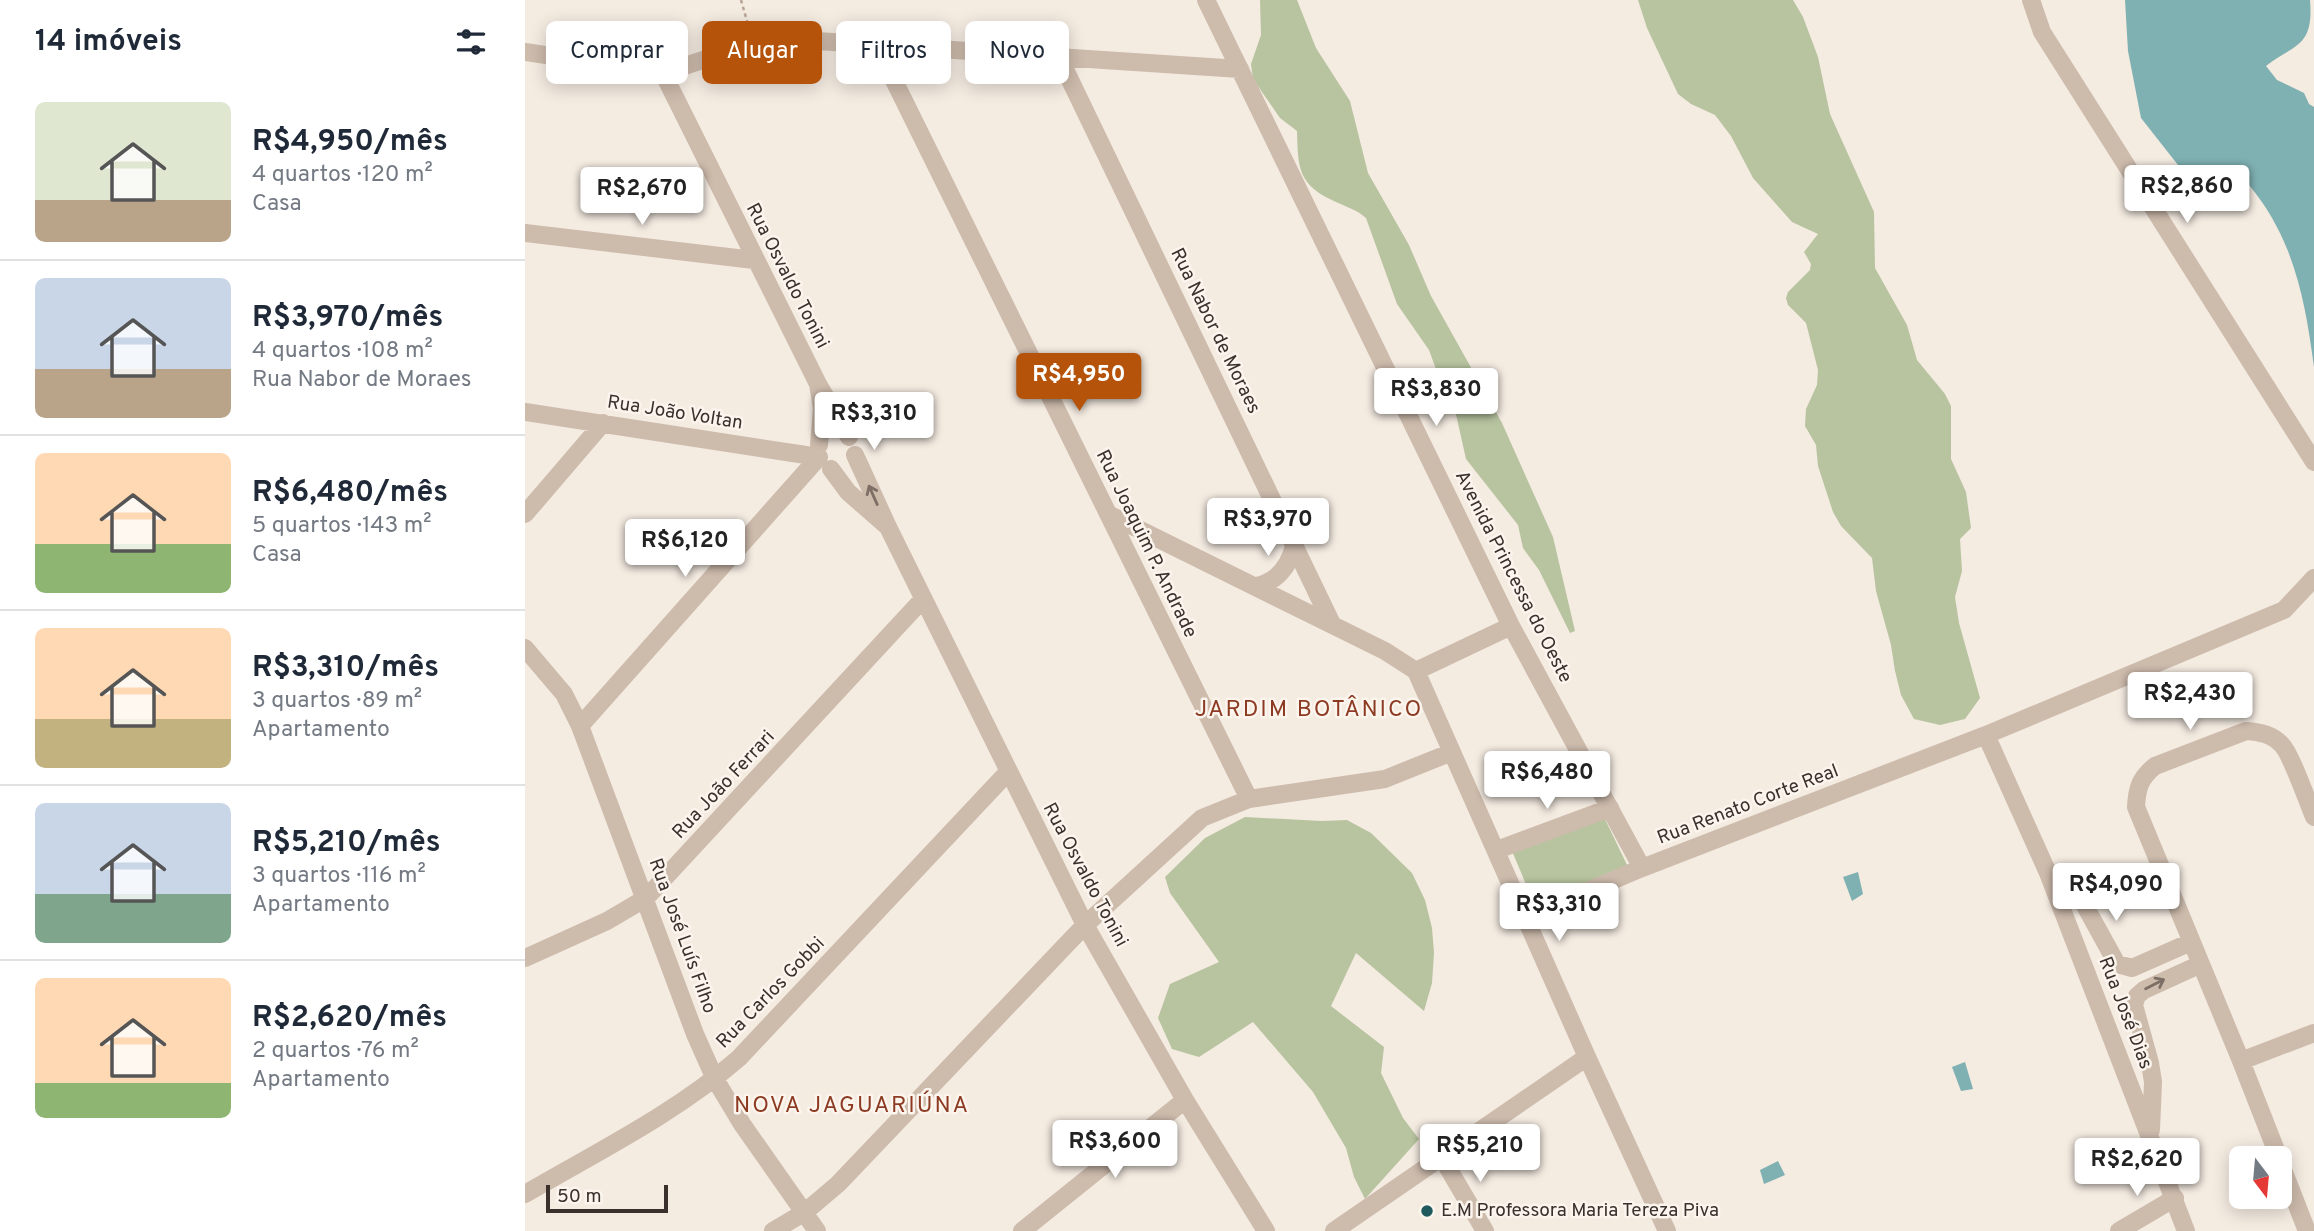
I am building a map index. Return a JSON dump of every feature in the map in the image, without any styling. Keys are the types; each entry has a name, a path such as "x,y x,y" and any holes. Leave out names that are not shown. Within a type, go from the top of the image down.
{"street":[{"name":"Avenida Princessa do Oeste","path":"1206,0 1511,626 1642,868"},
{"path":"2031,0 2042,32 2314,462"},
{"path":"525,52 546,55"},
{"path":"1069,58 1240,69"},
{"name":"Rua Nabor de Moraes","path":"1069,78 1332,624"},
{"name":"Rua Osvaldo Tonini","path":"668,84 754,260 818,384 853,443 855,455 888,527 1085,925 1185,1100 1266,1231"},
{"name":"Rua Joaquim P. Andrade","path":"896,84 1249,799"},
{"path":"525,233 754,260"},
{"name":"Rua Osvaldo Tonini","path":"818,384 823,457 848,492 888,527"},
{"name":"Rua João Voltan","path":"525,412 823,457"},
{"path":"525,514 603,423"},
{"path":"849,437 832,433 822,440 823,457 837,470 848,466 855,455"},
{"path":"580,726 823,457"},
{"path":"1108,514 1385,651 1416,671 1667,1231"},
{"path":"1256,586 1267,584 1278,576 1291,561 1294,545"},
{"name":"Rua Renato Corte Real","path":"1526,916 1642,868 1986,735 2284,610 2314,578"},
{"name":"Rua João Ferrari","path":"525,958 607,921 646,898 923,599"},
{"path":"1416,671 1511,626"},
{"name":"Rua José Luís Filho","path":"525,648 564,694 580,726 695,1034 715,1079 742,1124 817,1231"},
{"path":"2274,1146 2136,807 2137,788 2155,766 2246,731 2260,732 2270,735 2284,746 2314,817"},
{"name":"Rua José Dias","path":"1986,735 2048,873 2175,1198 2180,1228"},
{"path":"773,1231 805,1212 838,1184 1085,925 1202,818 1249,799 1385,779 1452,752"},
{"name":"Rua Carlos Gobbi","path":"527,1186 676,1105 715,1079 739,1058 1008,772"},
{"path":"1497,850 1610,808"},
{"path":"2048,873 2084,904 2117,964 2132,968 2191,943"},
{"path":"2151,1137 2152,1072 2134,1005 2137,996 2144,990 2201,964"},
{"path":"2241,1061 2314,1032"},
{"path":"1333,1231 1587,1057"},
{"path":"1022,1231 1185,1100"},
{"path":"1441,1156 1485,1231"},
{"path":"2293,1194 2307,1231"},
{"path":"2119,1231 2175,1198"}],"path":[{"path":"741,0 747,21"}],"green space":[{"path":"1260,0 1297,0 1316,48 1350,101 1368,173 1409,245 1431,296 1502,423 1553,537 1575,631 1570,633 1539,570 1523,548 1518,525 1466,459 1453,401 1440,380 1429,350 1397,304 1366,218 1323,196 1307,182 1298,156 1297,131 1280,118 1253,79 1251,64 1261,35"},
{"path":"1638,0 1793,0 1803,17 1818,57 1830,114 1874,212 1875,268 1907,325 1917,360 1945,394 1951,406 1951,459 1966,492 1971,528 1960,539 1962,571 1955,597 1959,623 1980,698 1965,719 1940,725 1914,719 1901,695 1876,591 1872,558 1841,526 1833,512 1818,466 1816,445 1805,426 1806,409 1817,385 1818,370 1806,323 1788,305 1786,298 1788,292 1810,270 1811,264 1804,252 1818,234 1792,222 1753,178 1731,136 1715,115 1691,104 1678,94 1647,28"},
{"path":"1603,815 1629,869 1549,896 1528,889 1512,851"},
{"path":"1245,817 1347,820 1371,833 1412,873 1425,900 1432,928 1434,953 1432,983 1424,1011 1356,953 1331,1006 1384,1047 1381,1073 1403,1118 1419,1139 1365,1199 1354,1177 1346,1148 1313,1092 1253,1022 1199,1057 1172,1049 1158,1018 1170,984 1219,962 1170,893 1165,877 1205,838"}],"water":[{"path":"2125,0 2310,0 2309,27 2305,36 2300,43 2266,66 2277,80 2304,93 2309,104 2314,107 2314,367 2295,271 2277,227 2264,206 2249,185 2226,182 2178,165 2141,118 2128,51"},
{"path":"1858,872 1863,894 1852,901 1843,877"},
{"path":"1965,1062 1973,1089 1961,1091 1952,1067"},
{"path":"1778,1161 1785,1175 1764,1184 1760,1170"}],"place":[{"name":"E.M Professora Maria Tereza Piva","path":"1427,1211"}],"district":[{"name":"JARDIM BOTÂNICO","path":"1309,710"},
{"name":"NOVA JAGUARIÚNA","path":"852,1106"}]}
